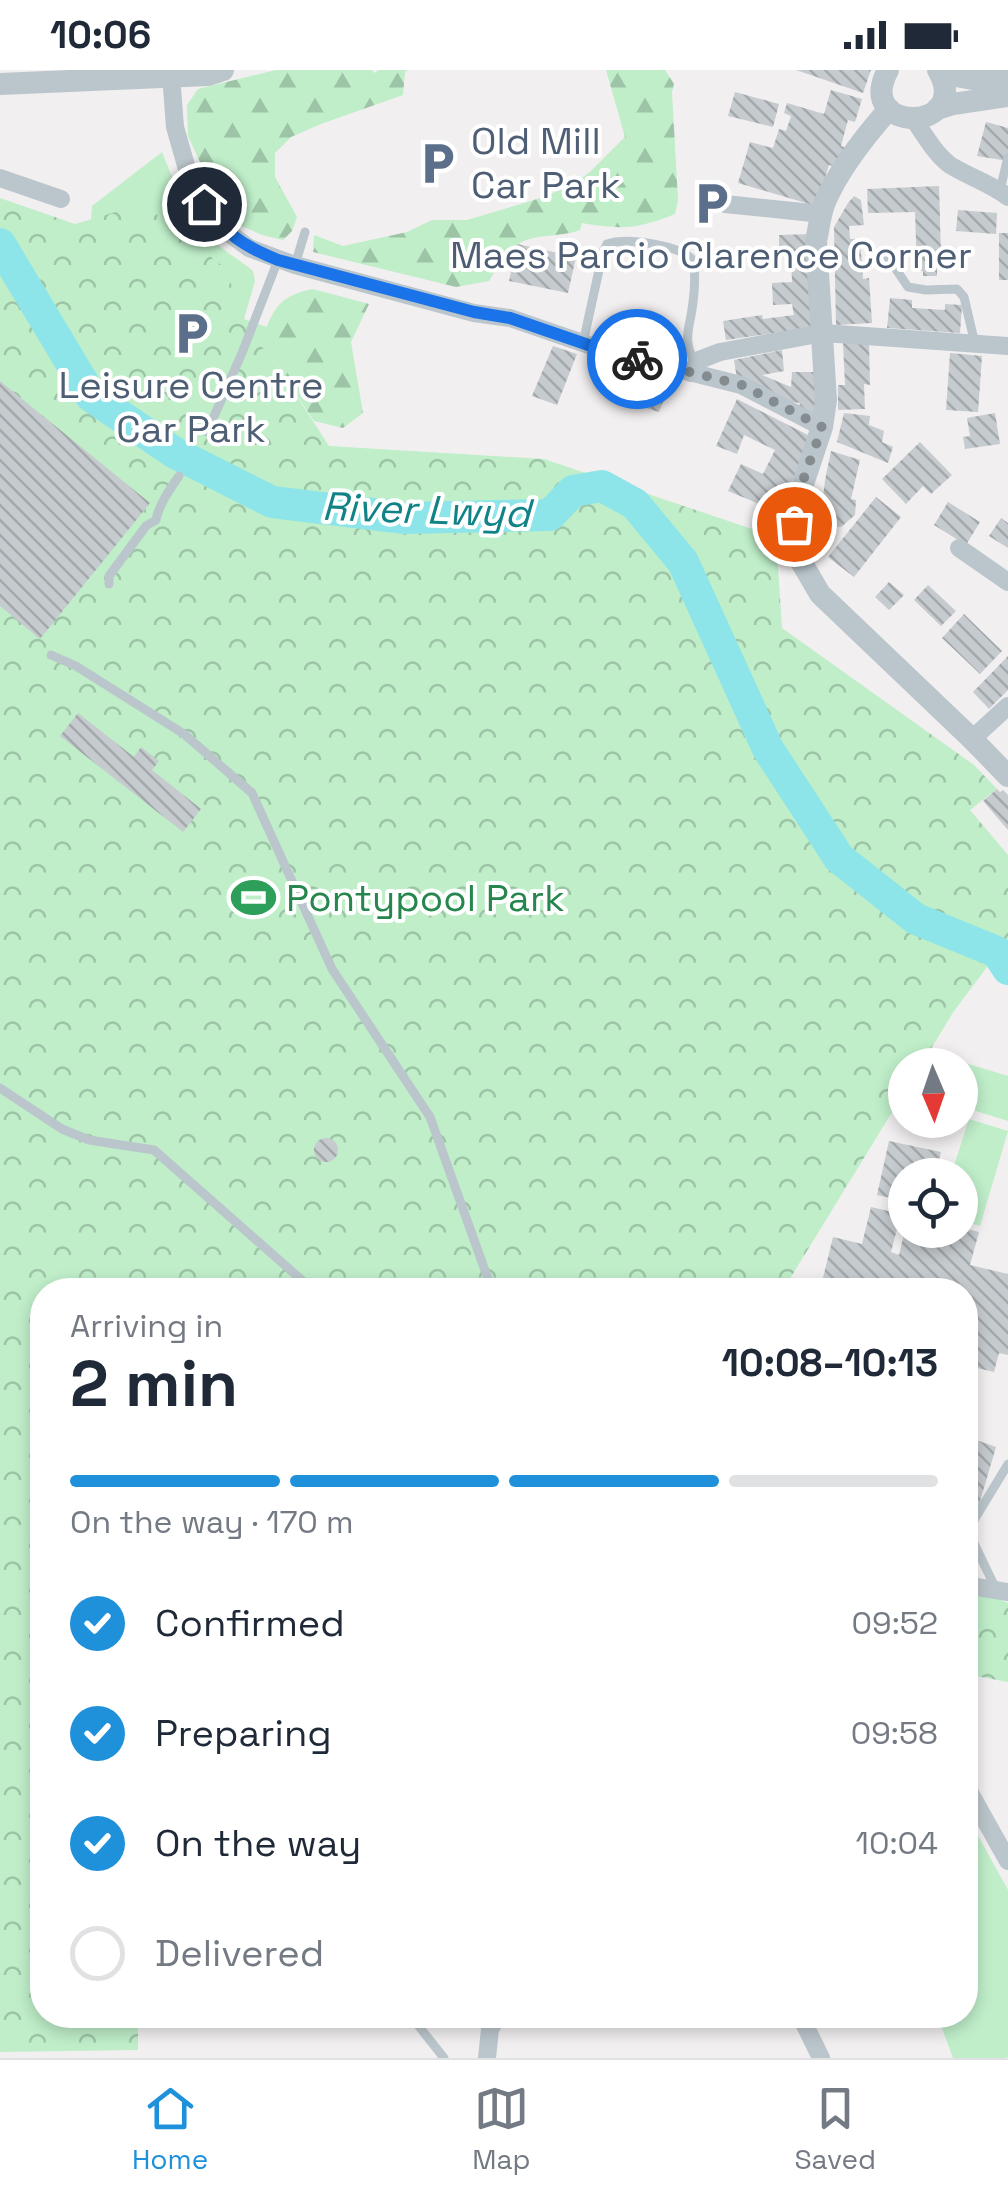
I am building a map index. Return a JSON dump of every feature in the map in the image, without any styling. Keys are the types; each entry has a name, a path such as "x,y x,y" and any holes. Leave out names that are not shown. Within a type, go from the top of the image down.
{"street":[{"path":"0,84 208,74 223,70"},
{"path":"1008,80 983,81 939,72 944,91 853,157 831,191 816,241 826,400 822,427 795,508 794,540 799,558 820,594 1008,776"},
{"path":"885,73 882,94 915,114 939,155 1004,194"},
{"path":"170,75 175,127 188,176 224,230 248,248 286,263 510,318 583,343 693,369 742,385 822,427"},
{"path":"915,114 1008,96"},
{"path":"0,178 60,199"},
{"path":"725,204 822,214"},
{"path":"693,369 699,360 720,352 823,332 1008,346"},
{"path":"958,548 1008,582"},
{"path":"972,739 1008,706"},
{"path":"978,1807 1008,1861"},
{"path":"487,2058 491,2028"},
{"path":"806,2028 820,2058"}],"lane":[{"path":"1004,194 1008,161"},
{"path":"207,432 286,263 306,232"},
{"path":"583,343 607,244 624,240 671,249 688,254 694,262 694,304 686,329 693,369"},
{"path":"887,256 908,287 958,289 964,297 975,344"},
{"path":"109,584 109,576 146,526 156,520 179,476"},
{"path":"52,655 184,734 252,793 332,970 430,1117 488,1278"},
{"path":"0,1088 62,1129 89,1140 154,1150 299,1278"},
{"path":"978,1512 1008,1464"},
{"path":"978,1550 1002,1591"},
{"path":"420,2028 444,2058"}],"green space":[{"path":"276,70 408,70 403,95 291,137 275,153 275,177 297,217 292,231 283,240 237,224 210,184 188,136 187,105 198,89"},
{"path":"606,70 665,70 674,84 678,200 675,214 629,227 582,223 580,230 529,239 510,251 489,281 456,287 313,252 314,235 343,246 407,232 432,220 467,220 571,186 625,137"},
{"path":"162,152 179,191 201,226 253,271 255,281 244,319 90,236 92,206"},
{"name":"Pontypool Park","path":"0,198 75,224 143,204 225,268 244,319 267,327 260,345 329,446 544,459 776,537 782,628 974,765 997,789 970,810 1008,855 1008,939 931,1048 888,1048 888,1119 790,1278 30,1278 30,2028 138,2028 138,2050 0,2052"},
{"path":"313,289 369,304 351,342 363,413 343,428 314,421 260,345 277,307 291,296"},
{"path":"978,1067 1008,1076 1008,1121 978,1112"},
{"path":"978,1122 1008,1131 980,1226 978,1158 956,1158 963,1138 978,1138"},
{"path":"978,1590 1008,1603 1008,1682 978,1676"},
{"path":"978,1836 1008,1890 1008,2057 953,2058 942,2028 978,2028"}],"building":[{"path":"796,70 871,70 863,93"},
{"path":"831,90 862,99 855,122 848,120 841,146 847,148 841,169 829,165 816,206 738,183 750,142 773,148 779,129 786,131 791,116 784,113 787,103 824,114"},
{"path":"735,92 779,104 773,127 728,116"},
{"path":"986,122 1008,128 1008,161 977,156"},
{"path":"939,186 945,268 937,268 937,276 923,276 923,271 917,271 915,212 868,213 867,189"},
{"path":"854,196 861,200 864,225 849,226 850,239 860,239 863,279 869,278 872,323 836,325 834,227"},
{"path":"958,210 997,213 996,234 956,231"},
{"path":"999,233 1008,233 1008,280 999,280"},
{"path":"813,234 817,327 726,340 723,321 794,315 792,304 773,305 772,283 792,282 791,256 779,255 779,235"},
{"path":"517,244 576,257 568,293 509,281"},
{"path":"890,298 912,300 912,308 945,310 945,304 962,305 960,333 887,328"},
{"path":"644,314 663,319 660,331 678,336 673,353 627,341 631,326 640,329"},
{"path":"869,342 870,385 864,384 865,409 838,410 838,385 845,385 843,343"},
{"path":"553,346 577,354 557,405 532,396"},
{"path":"782,350 784,371 762,375 791,387 792,372 817,372 813,413 798,411 800,403 784,401 737,379 734,360"},
{"path":"950,353 982,356 978,412 946,410"},
{"path":"617,364 671,383 659,412 605,395"},
{"path":"0,381 150,503 40,639 0,606"},
{"path":"737,399 812,437 778,512 728,491 741,464 763,474 775,450 744,435 737,454 716,446"},
{"path":"844,413 870,416 869,425 884,431 882,442 893,447 888,463 837,442"},
{"path":"995,413 1000,444 965,449 963,437 970,436 967,418"},
{"path":"920,442 952,475 931,494 923,486 906,504 882,479"},
{"path":"831,451 860,460 851,499 856,500 855,515 841,527 820,524"},
{"path":"876,497 901,517 854,577 828,557"},
{"path":"948,502 980,522 966,545 934,525"},
{"path":"1001,518 1008,523 1008,548 989,536"},
{"path":"889,582 904,595 889,610 875,597"},
{"path":"928,585 956,611 941,626 914,600"},
{"path":"964,614 1002,651 980,674 942,638"},
{"path":"1008,656 1008,690 989,709 973,692"},
{"path":"78,713 134,757 141,747 159,761 152,770 201,809 183,832 60,736"},
{"path":"997,789 1008,795 1008,830 983,801"},
{"path":"326,1138 338,1150 326,1162 314,1150"},
{"path":"889,1141 941,1152 940,1158 888,1158 888,1197 877,1195"},
{"path":"871,1207 888,1211 891,1252 899,1255 901,1248 975,1248 970,1265 1008,1274 1008,1355 999,1353 994,1372 978,1368 978,1278 823,1278 833,1237 862,1244"},
{"path":"978,1441 996,1447 978,1508"}],"waterway":[{"name":"River Lwyd","path":"0,244 91,396 175,453 272,502 405,518 550,515 573,491 602,486 635,504 683,562 768,749 839,858 916,919 997,952 1008,969"}],"way so far":[{"path":"637,359 742,385 822,427 801,486 794,524"}],"place":[{"name":"Old Mill Car Park","path":"438,163"},
{"name":"Maes Parcio Clarence Corner","path":"711,203"},
{"name":"Leisure Centre Car Park","path":"191,333"},
{"name":"Pontypool Park","path":"253,898"}],"route":[{"path":"204,204 224,230 248,248 278,260 510,318 637,359"}]}
